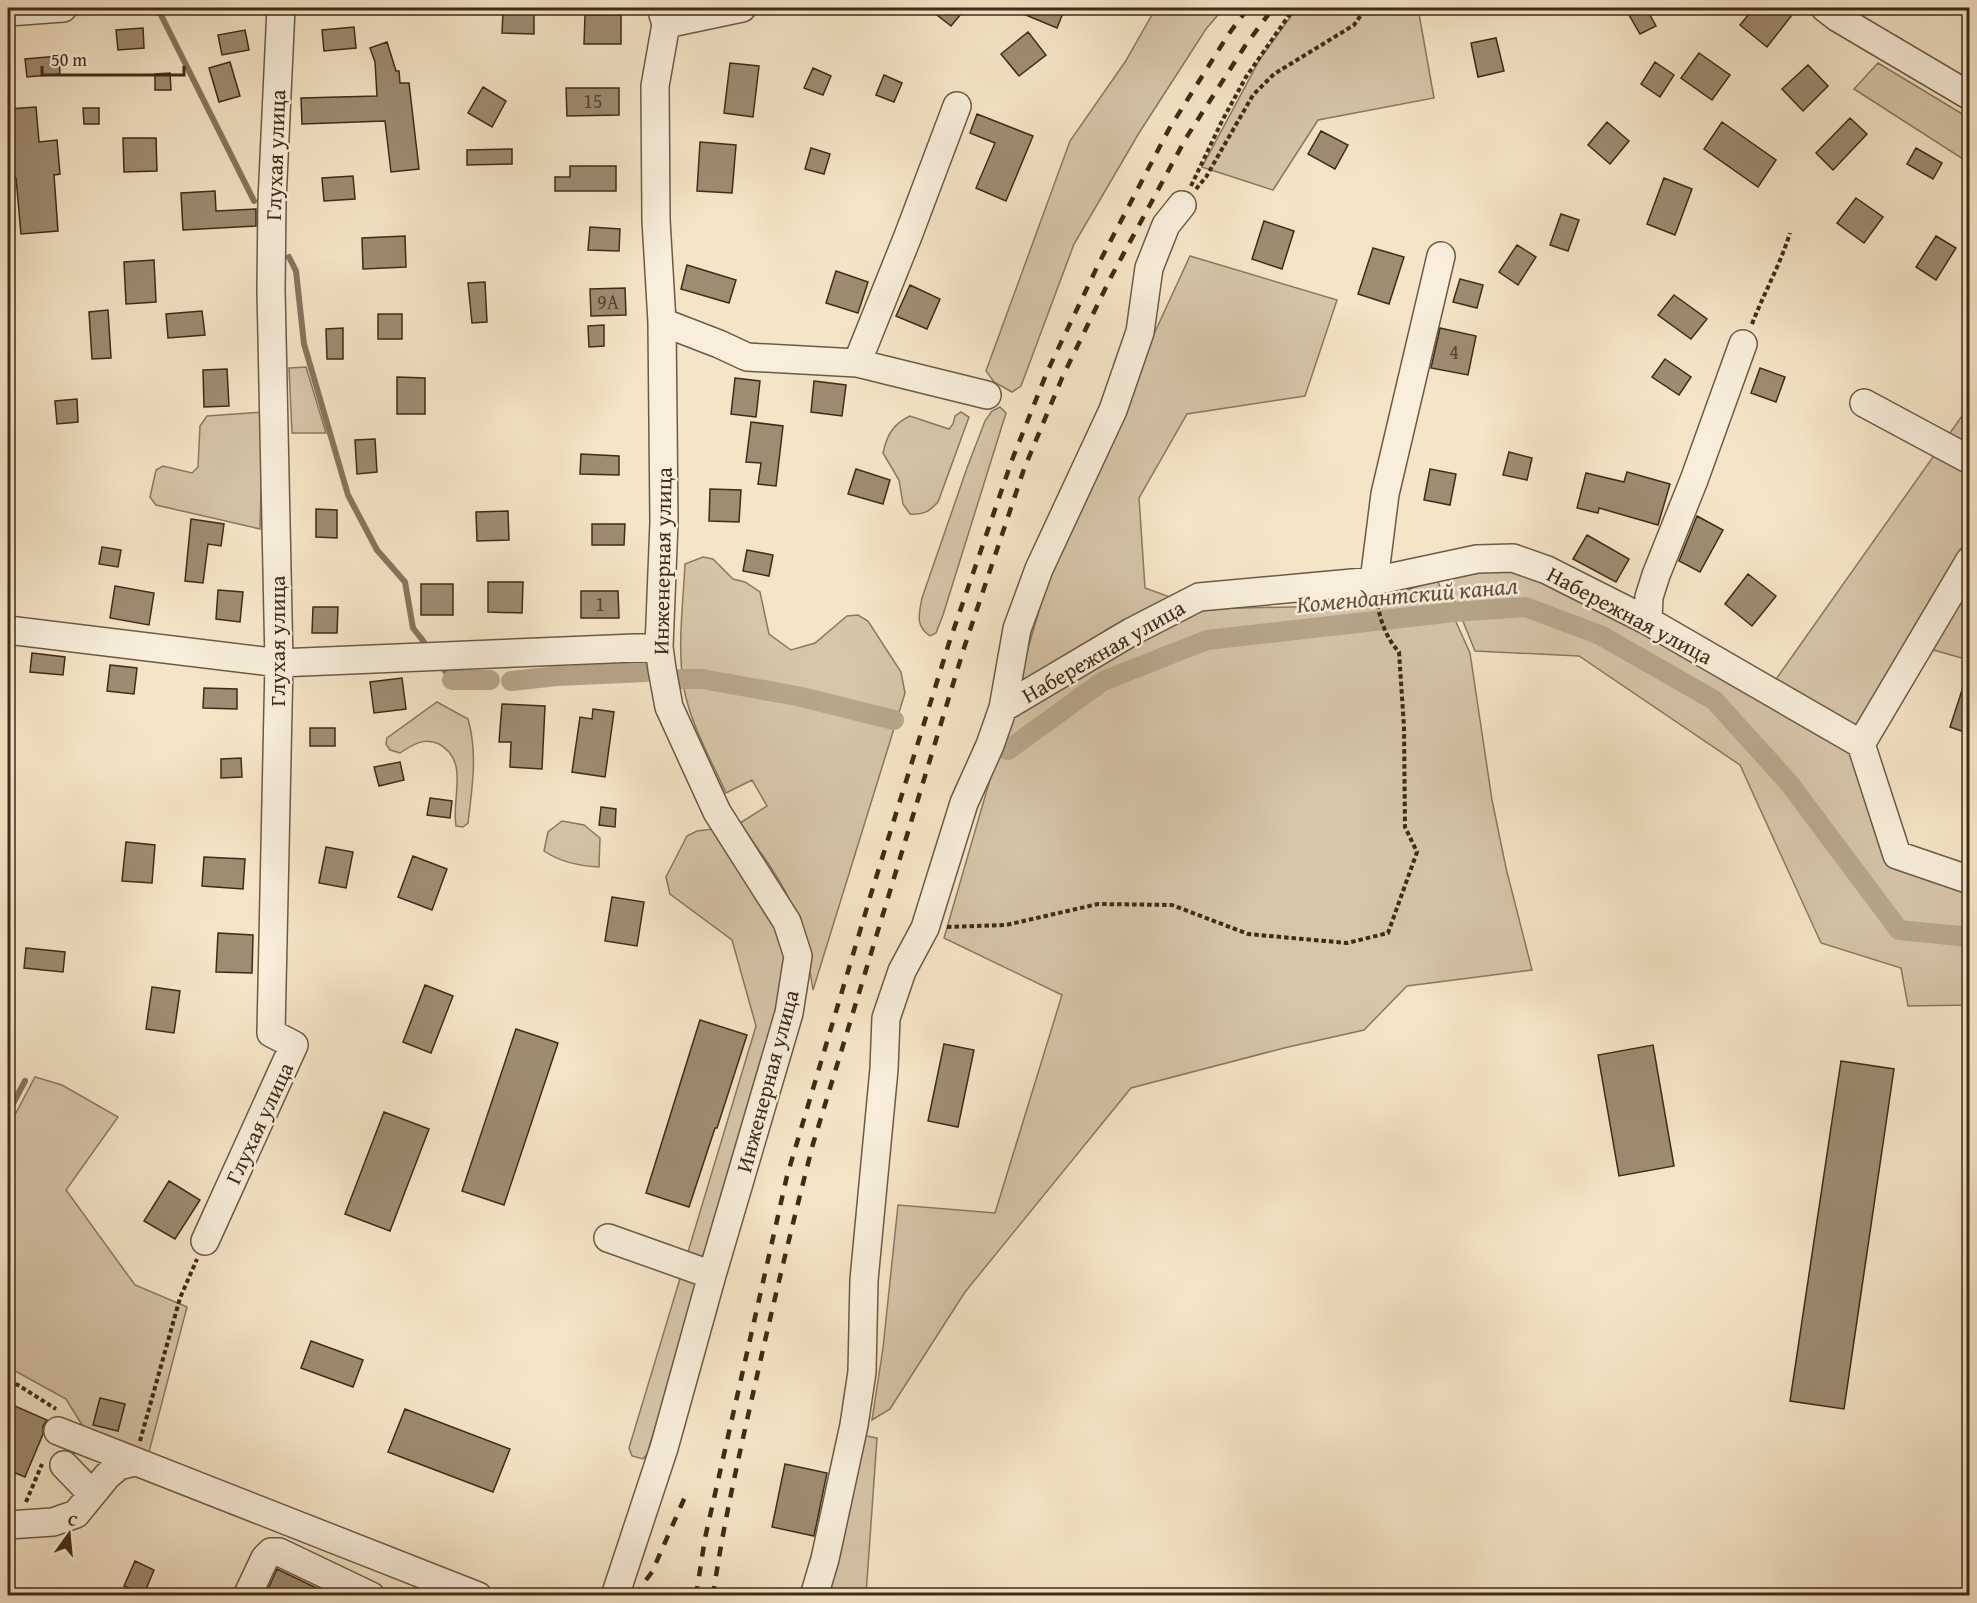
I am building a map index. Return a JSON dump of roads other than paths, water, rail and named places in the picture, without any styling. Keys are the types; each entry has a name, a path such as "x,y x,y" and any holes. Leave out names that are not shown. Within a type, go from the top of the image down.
{"street":[{"path":"8,12 63,8"},
{"name":"Глухая улица","path":"205,1241 294,1045 271,1033 279,663 271,290 272,201 280,8"},
{"path":"664,16 742,8"},
{"path":"1840,11 1970,96"},
{"name":"Инженерная улица","path":"615,1596 664,1449 712,1275 789,1013 798,956 787,922 717,812 669,707 659,647 664,522 662,322 656,220 655,86 664,16"},
{"path":"856,363 908,236 957,106"},
{"path":"814,1596 825,1560 854,1425 862,1372 865,1269 884,1068 886,1018 902,971 925,928 964,803 990,745 1003,708 1017,629 1039,569 1113,410 1140,332 1149,268 1166,225 1182,205"},
{"path":"1374,581 1385,494 1441,256"},
{"path":"662,322 747,357 856,363 987,395"},
{"path":"1648,621 1649,597 1656,575 1694,480 1743,344"},
{"path":"1864,403 1970,460"},
{"name":"Набережная улица","path":"1003,708 1131,632 1199,597 1374,581 1477,559 1513,558 1547,570 1648,621 1861,744"},
{"path":"1970,560 1861,744 1897,855 1970,879"},
{"path":"8,630 279,663 659,647"},
{"path":"608,1238 712,1275"},
{"path":"58,1431 478,1596"},
{"path":"8,1525 53,1522 76,1514 107,1476 119,1466 135,1462"},
{"path":"64,1465 92,1494"},
{"path":"247,1596 265,1558 271,1552 279,1552 371,1596"},
{"path":"378,1596 394,1563"}],"waterway":[{"name":"Комендантский канал","path":"158,9 254,201"},
{"name":"Комендантский канал","path":"289,257 296,271 304,344 348,495 377,550 405,582 413,628 424,642"},
{"name":"Комендантский канал","path":"999,747 1008,750 1103,681 1207,640 1454,612 1526,607 1600,635 1714,700 1789,783 1899,930 1970,937"},
{"name":"Комендантский канал","path":"441,666 452,680"},
{"name":"Комендантский канал","path":"511,681 557,676 646,672"},
{"name":"Комендантский канал","path":"681,679 702,679 797,696 894,720"},
{"name":"Комендантский канал","path":"452,680 490,680"},
{"path":"8,1113 25,1081"}],"railway":[{"path":"696,1596 705,1538 787,1176 949,643 1012,460 1047,372 1099,263 1169,129 1228,35 1248,8"},
{"path":"713,1596 722,1538 740,1452 813,1144 964,648 1024,469 1062,378 1111,277 1186,138 1245,46 1273,8"},
{"path":"634,1596 652,1572 688,1490"}]}
